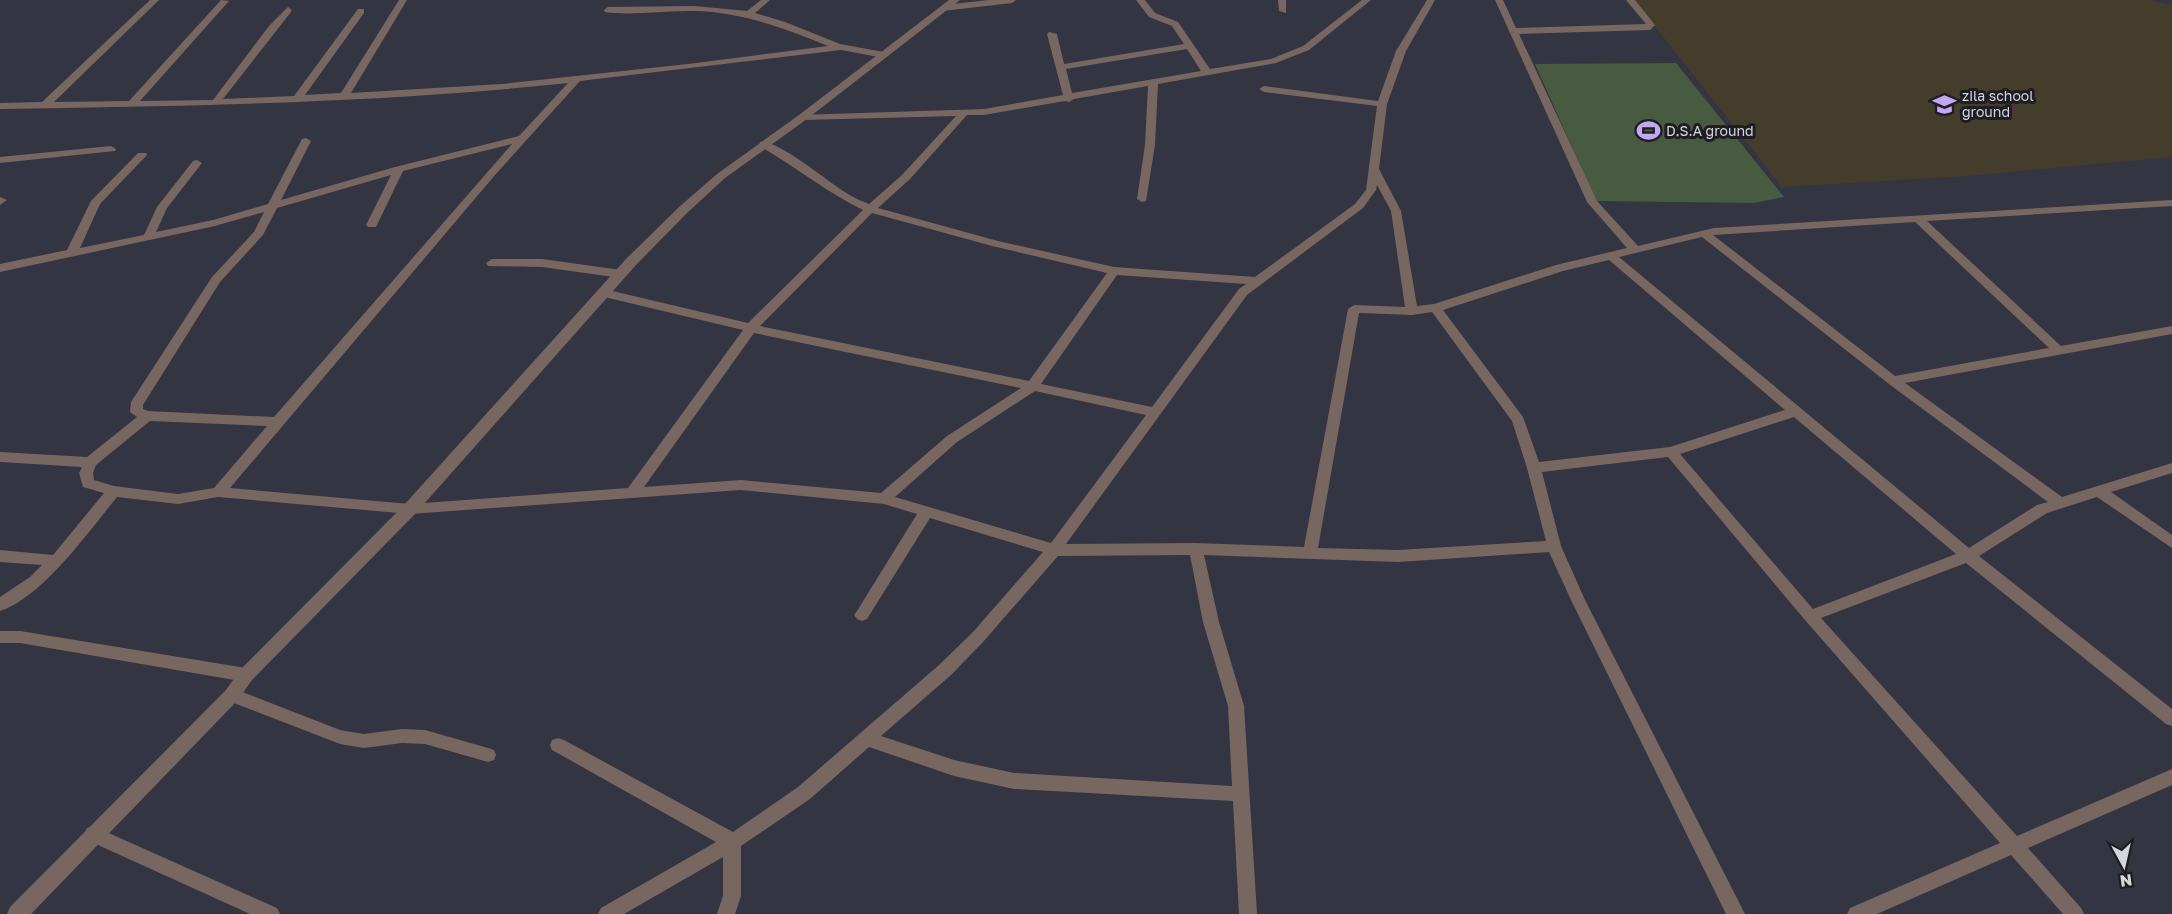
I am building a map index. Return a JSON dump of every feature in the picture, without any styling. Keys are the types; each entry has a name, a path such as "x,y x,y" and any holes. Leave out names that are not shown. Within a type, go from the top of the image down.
{"street":[{"path":"45,105 154,0"},
{"path":"344,96 403,0"},
{"path":"749,15 765,0"},
{"path":"16,914 232,696 246,675 410,509 621,274 683,210 721,176 803,117 949,4 1012,0"},
{"path":"1140,0 1152,15 1175,24 1208,74"},
{"path":"1282,0 1283,11"},
{"path":"803,117 984,112 1069,99 1274,61 1306,48 1367,0"},
{"path":"607,914 732,841 804,793 945,670 978,637 1054,550 1243,292 1359,206 1371,190 1382,104 1401,51 1431,0"},
{"path":"1499,0 1592,202 1635,250"},
{"path":"1513,31 1650,27 1651,25 1630,0"},
{"path":"132,104 225,1"},
{"path":"608,10 683,9 749,15 841,47 884,55"},
{"path":"216,102 288,10"},
{"path":"297,99 361,11"},
{"path":"1053,34 1069,99"},
{"path":"1061,67 1188,46"},
{"path":"0,106 297,99 502,87 841,47"},
{"path":"218,492 276,422 578,79"},
{"path":"1142,198 1150,145 1153,84"},
{"path":"1264,89 1382,104"},
{"path":"632,493 751,328 870,209 906,177 964,113"},
{"path":"0,268 215,223 399,169 524,138"},
{"path":"276,422 147,416 136,412 136,405 216,280 259,233 306,141"},
{"path":"764,144 801,166 843,196 870,209 996,244 1114,272 1256,281"},
{"path":"0,160 42,159 111,149"},
{"path":"70,254 95,203 142,155"},
{"path":"148,237 162,207 197,163"},
{"path":"372,225 399,169"},
{"path":"1374,169 1395,211 1412,311"},
{"path":"1310,552 1354,309 1412,311 1435,308 1560,268 1704,233 2172,203"},
{"path":"1917,218 2059,351"},
{"path":"1704,233 1893,381 2060,503"},
{"path":"1611,256 1968,556 2172,719"},
{"path":"492,263 542,263 621,274"},
{"path":"884,499 952,439 1032,387 1114,272"},
{"path":"604,293 751,328 1156,412"},
{"path":"1435,308 1518,420 1554,546 1578,600 1736,914"},
{"path":"1893,381 2172,330"},
{"path":"1533,468 1671,452 1796,411"},
{"path":"147,416 90,462 86,473 88,483 114,491 178,499 218,492 410,509 741,485 884,499 1054,550 1196,549 1398,556 1554,546"},
{"path":"1671,452 1810,616 2075,914"},
{"path":"0,457 90,462"},
{"path":"1810,616 1968,556 2042,510 2172,468"},
{"path":"0,605 35,581 56,561 114,491"},
{"path":"2099,491 2172,542"},
{"path":"862,615 926,512"},
{"path":"1196,549 1211,622 1236,706 1248,914"},
{"path":"0,556 56,561"},
{"path":"0,637 20,637 246,675"},
{"path":"232,696 340,737 364,741 402,736 425,737 488,755"},
{"path":"865,738 954,768 1014,781 1241,794"},
{"path":"558,746 732,841"},
{"path":"1856,914 2172,777"},
{"path":"93,834 271,914"},
{"path":"726,914 732,896 732,841"}],"shaded area":[{"name":"zila school ground","path":"1634,0 2148,0 2172,5 2172,157 1968,176 1782,187"}],"green space":[{"name":"D.S.A ground","path":"1676,63 1784,197 1754,203 1596,201 1535,64"}],"place":[{"name":"zila school ground","path":"1944,104"},
{"name":"D.S.A ground","path":"1648,131"}]}
